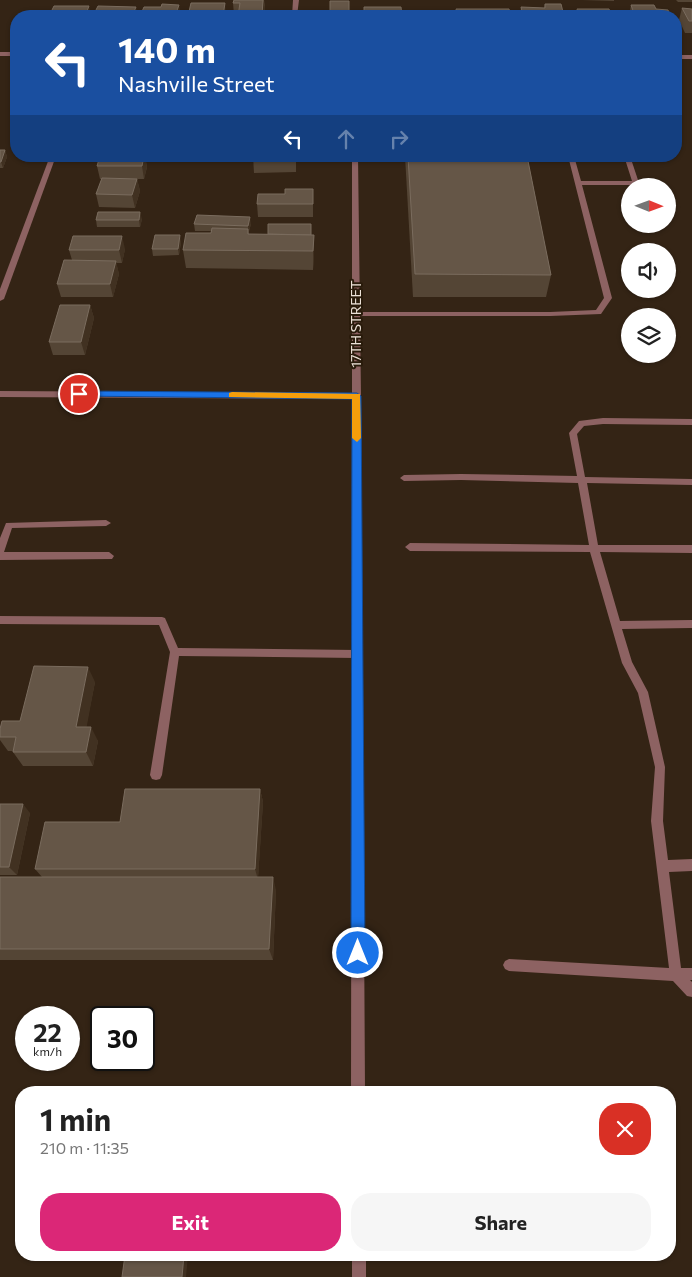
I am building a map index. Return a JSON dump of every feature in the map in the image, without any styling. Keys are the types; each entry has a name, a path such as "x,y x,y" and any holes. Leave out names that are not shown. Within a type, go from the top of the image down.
{"street":[{"path":"0,299 51,162"},
{"name":"17TH STREET","path":"355,162 358,1086"},
{"path":"356,314 550,314 598,312 608,298 573,162"},
{"path":"578,183 636,183 629,162"},
{"path":"0,394 357,396"},
{"path":"692,422 604,420 582,423 573,433 594,548 628,663 643,692 660,767 657,821 676,975 692,991"},
{"path":"404,478 461,477 692,482"},
{"path":"0,552 9,525 106,524"},
{"path":"410,547 692,549"},
{"path":"0,556 109,556"},
{"path":"0,620 162,621 176,652 156,775"},
{"path":"617,625 692,624"},
{"path":"176,652 357,654"},
{"path":"663,866 692,865"},
{"path":"509,965 676,975 692,974"},
{"path":"359,1261 359,1277"}],"building":[{"path":"234,0 263,0 262,10 239,10 240,3 233,3"},
{"path":"330,1 349,1 349,10 330,10"},
{"path":"191,3 225,3 224,10 189,10"},
{"path":"162,4 179,5 177,10 143,10 144,7 161,7"},
{"path":"545,4 561,4 562,10 522,10 521,7 545,8"},
{"path":"631,5 654,5 656,9 668,10 633,10"},
{"path":"54,6 89,6 87,10 52,10"},
{"path":"98,6 136,7 135,10 96,10"},
{"path":"364,7 401,7 401,10 364,10"},
{"path":"682,8 692,9 692,21 689,21"},
{"path":"456,9 509,10 456,10"},
{"path":"577,9 609,10 577,10"},
{"path":"0,150 5,150 1,162 0,162"},
{"path":"98,162 143,162 142,166 97,166"},
{"path":"408,162 528,162 551,275 415,274"},
{"path":"102,178 137,179 132,195 96,194"},
{"path":"285,189 313,189 313,204 257,204 258,194 285,194"},
{"path":"98,212 140,212 139,220 96,220"},
{"path":"197,215 250,217 248,226 194,224"},
{"path":"268,224 311,224 311,235 268,234"},
{"path":"212,228 248,229 248,234 314,235 313,251 183,250 186,233 211,233"},
{"path":"155,235 180,235 178,249 152,249"},
{"path":"73,236 122,236 119,250 69,250"},
{"path":"64,260 116,261 110,284 57,284"},
{"path":"60,305 90,305 81,342 49,342"},
{"path":"34,666 88,667 76,727 91,727 86,752 13,752 16,737 0,737 2,721 20,721"},
{"path":"125,789 260,789 255,869 35,869 45,822 120,822"},
{"path":"0,804 23,804 9,867 0,867"},
{"path":"0,877 273,877 269,949 0,949"},
{"path":"124,1261 183,1261 182,1277 122,1277"}],"slow traffic":[{"path":"232,395 357,396 357,438"}],"route":[{"path":"79,394 357,396 358,953"}]}
